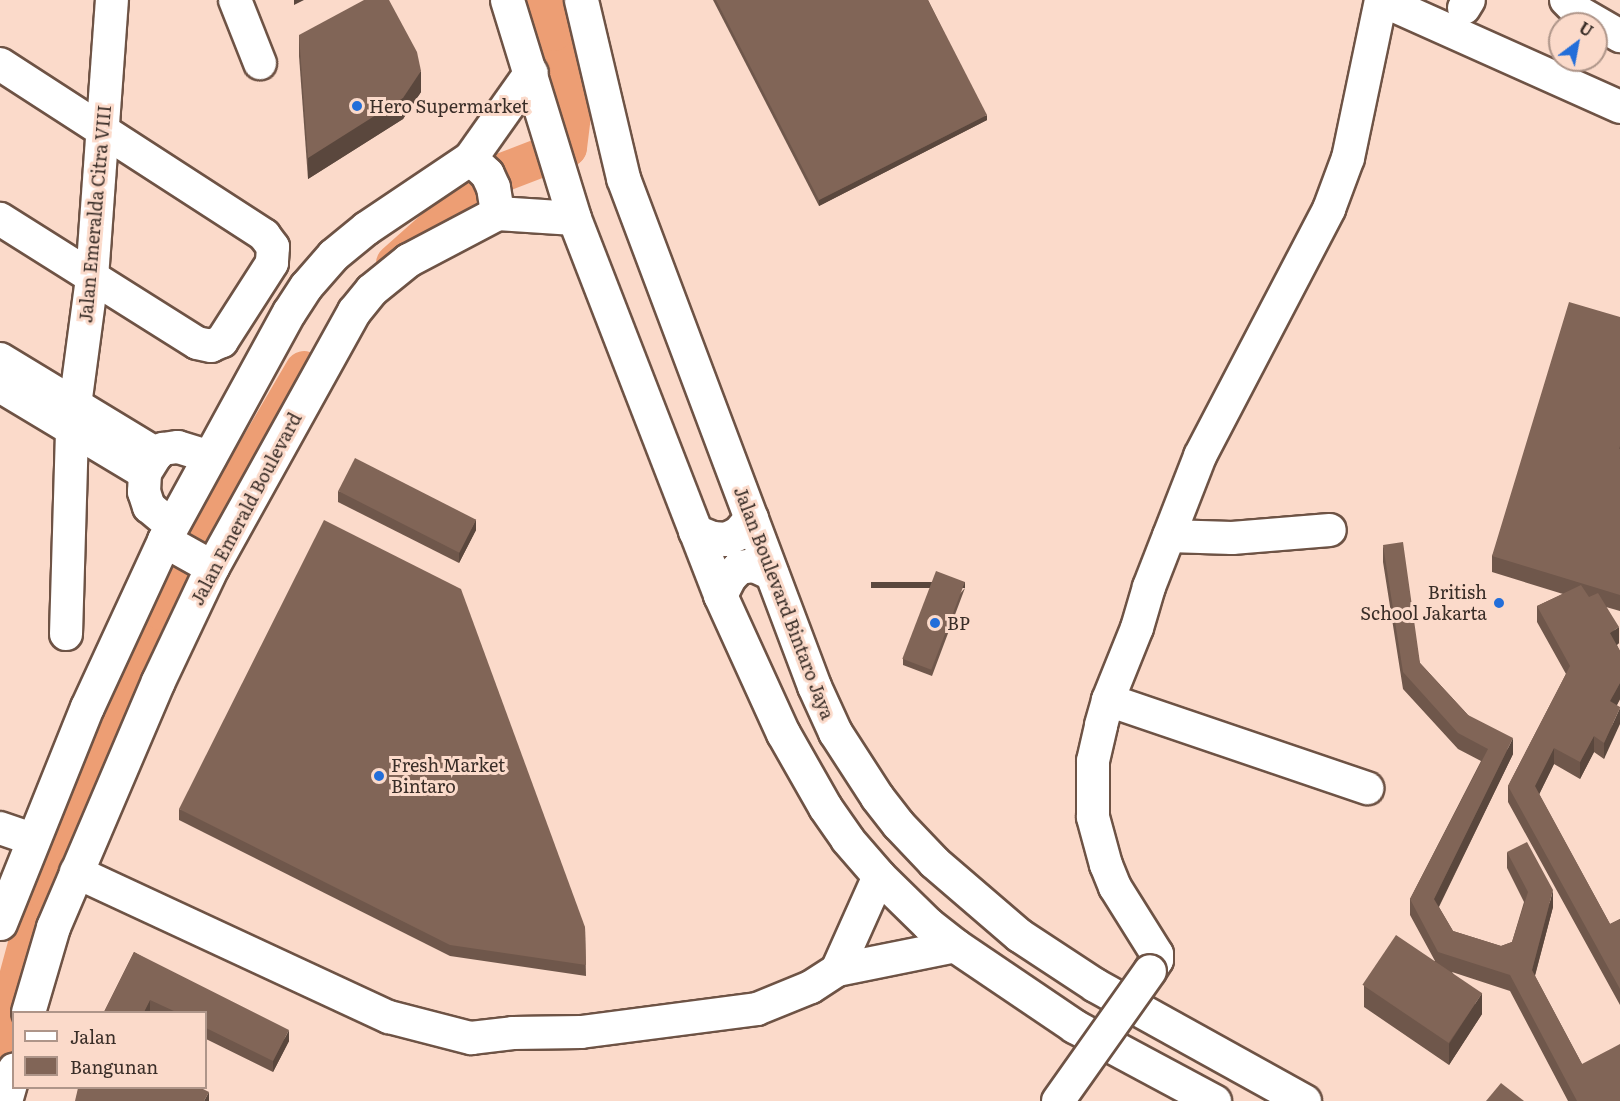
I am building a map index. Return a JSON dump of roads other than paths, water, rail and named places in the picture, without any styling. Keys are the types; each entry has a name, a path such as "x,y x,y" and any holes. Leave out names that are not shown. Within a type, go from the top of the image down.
{"main road":[{"path":"507,0 574,218 720,595 801,768 847,839 879,876 928,924 1074,1026 1214,1101"},
{"name":"Jalan Boulevard Bintaro Jaya","path":"580,0 623,178 814,686 835,732 877,797 898,824 934,862 1018,935 1095,985 1304,1101"},
{"name":"Jalan Emerald Boulevard","path":"27,1011 52,927 158,681 210,457 289,312 326,263 366,228 474,161 531,72"},
{"path":"474,161 493,187 496,207 574,218"},
{"name":"Jalan Emerald Boulevard","path":"0,923 87,707 190,545 366,297 408,260 496,207"},
{"path":"695,531 712,538 726,539 738,534 751,518"},
{"path":"720,595 729,577 739,567 754,566 771,573"},
{"path":"6,1101 12,1077"}],"street":[{"name":"Jalan Emeralda Citra VIII","path":"66,634 74,416 92,278 112,0"},
{"path":"235,0 260,63"},
{"path":"1058,1101 1157,960 1157,954 1115,886 1106,865 1093,817 1093,761 1107,700 1137,628 1149,588 1200,456 1329,209 1348,158 1381,0 1620,107"},
{"path":"1566,0 1577,10 1620,36"},
{"path":"0,63 264,235 273,247 272,263 222,341 212,346 198,343 0,219"},
{"path":"0,359 74,416 151,463"},
{"path":"0,386 74,416"},
{"path":"190,545 149,507 144,492 151,463 163,449 178,447 210,457"},
{"path":"1169,536 1232,538 1330,530"},
{"path":"1107,700 1367,788"},
{"path":"0,828 34,840"},
{"path":"76,872 389,1017 471,1038 513,1032 581,1032 757,1009 811,987 837,970 957,946"},
{"path":"837,970 879,876"}],"waterway":[{"path":"395,263 494,175 567,147 571,113 553,31 543,0"},
{"path":"0,1043 42,888 163,611 304,370"}],"place":[{"name":"Hero Supermarket","path":"357,106"},
{"name":"British School Jakarta","path":"1499,603"},
{"name":"BP","path":"935,623"},
{"name":"Fresh Market Bintaro","path":"379,776"}]}
